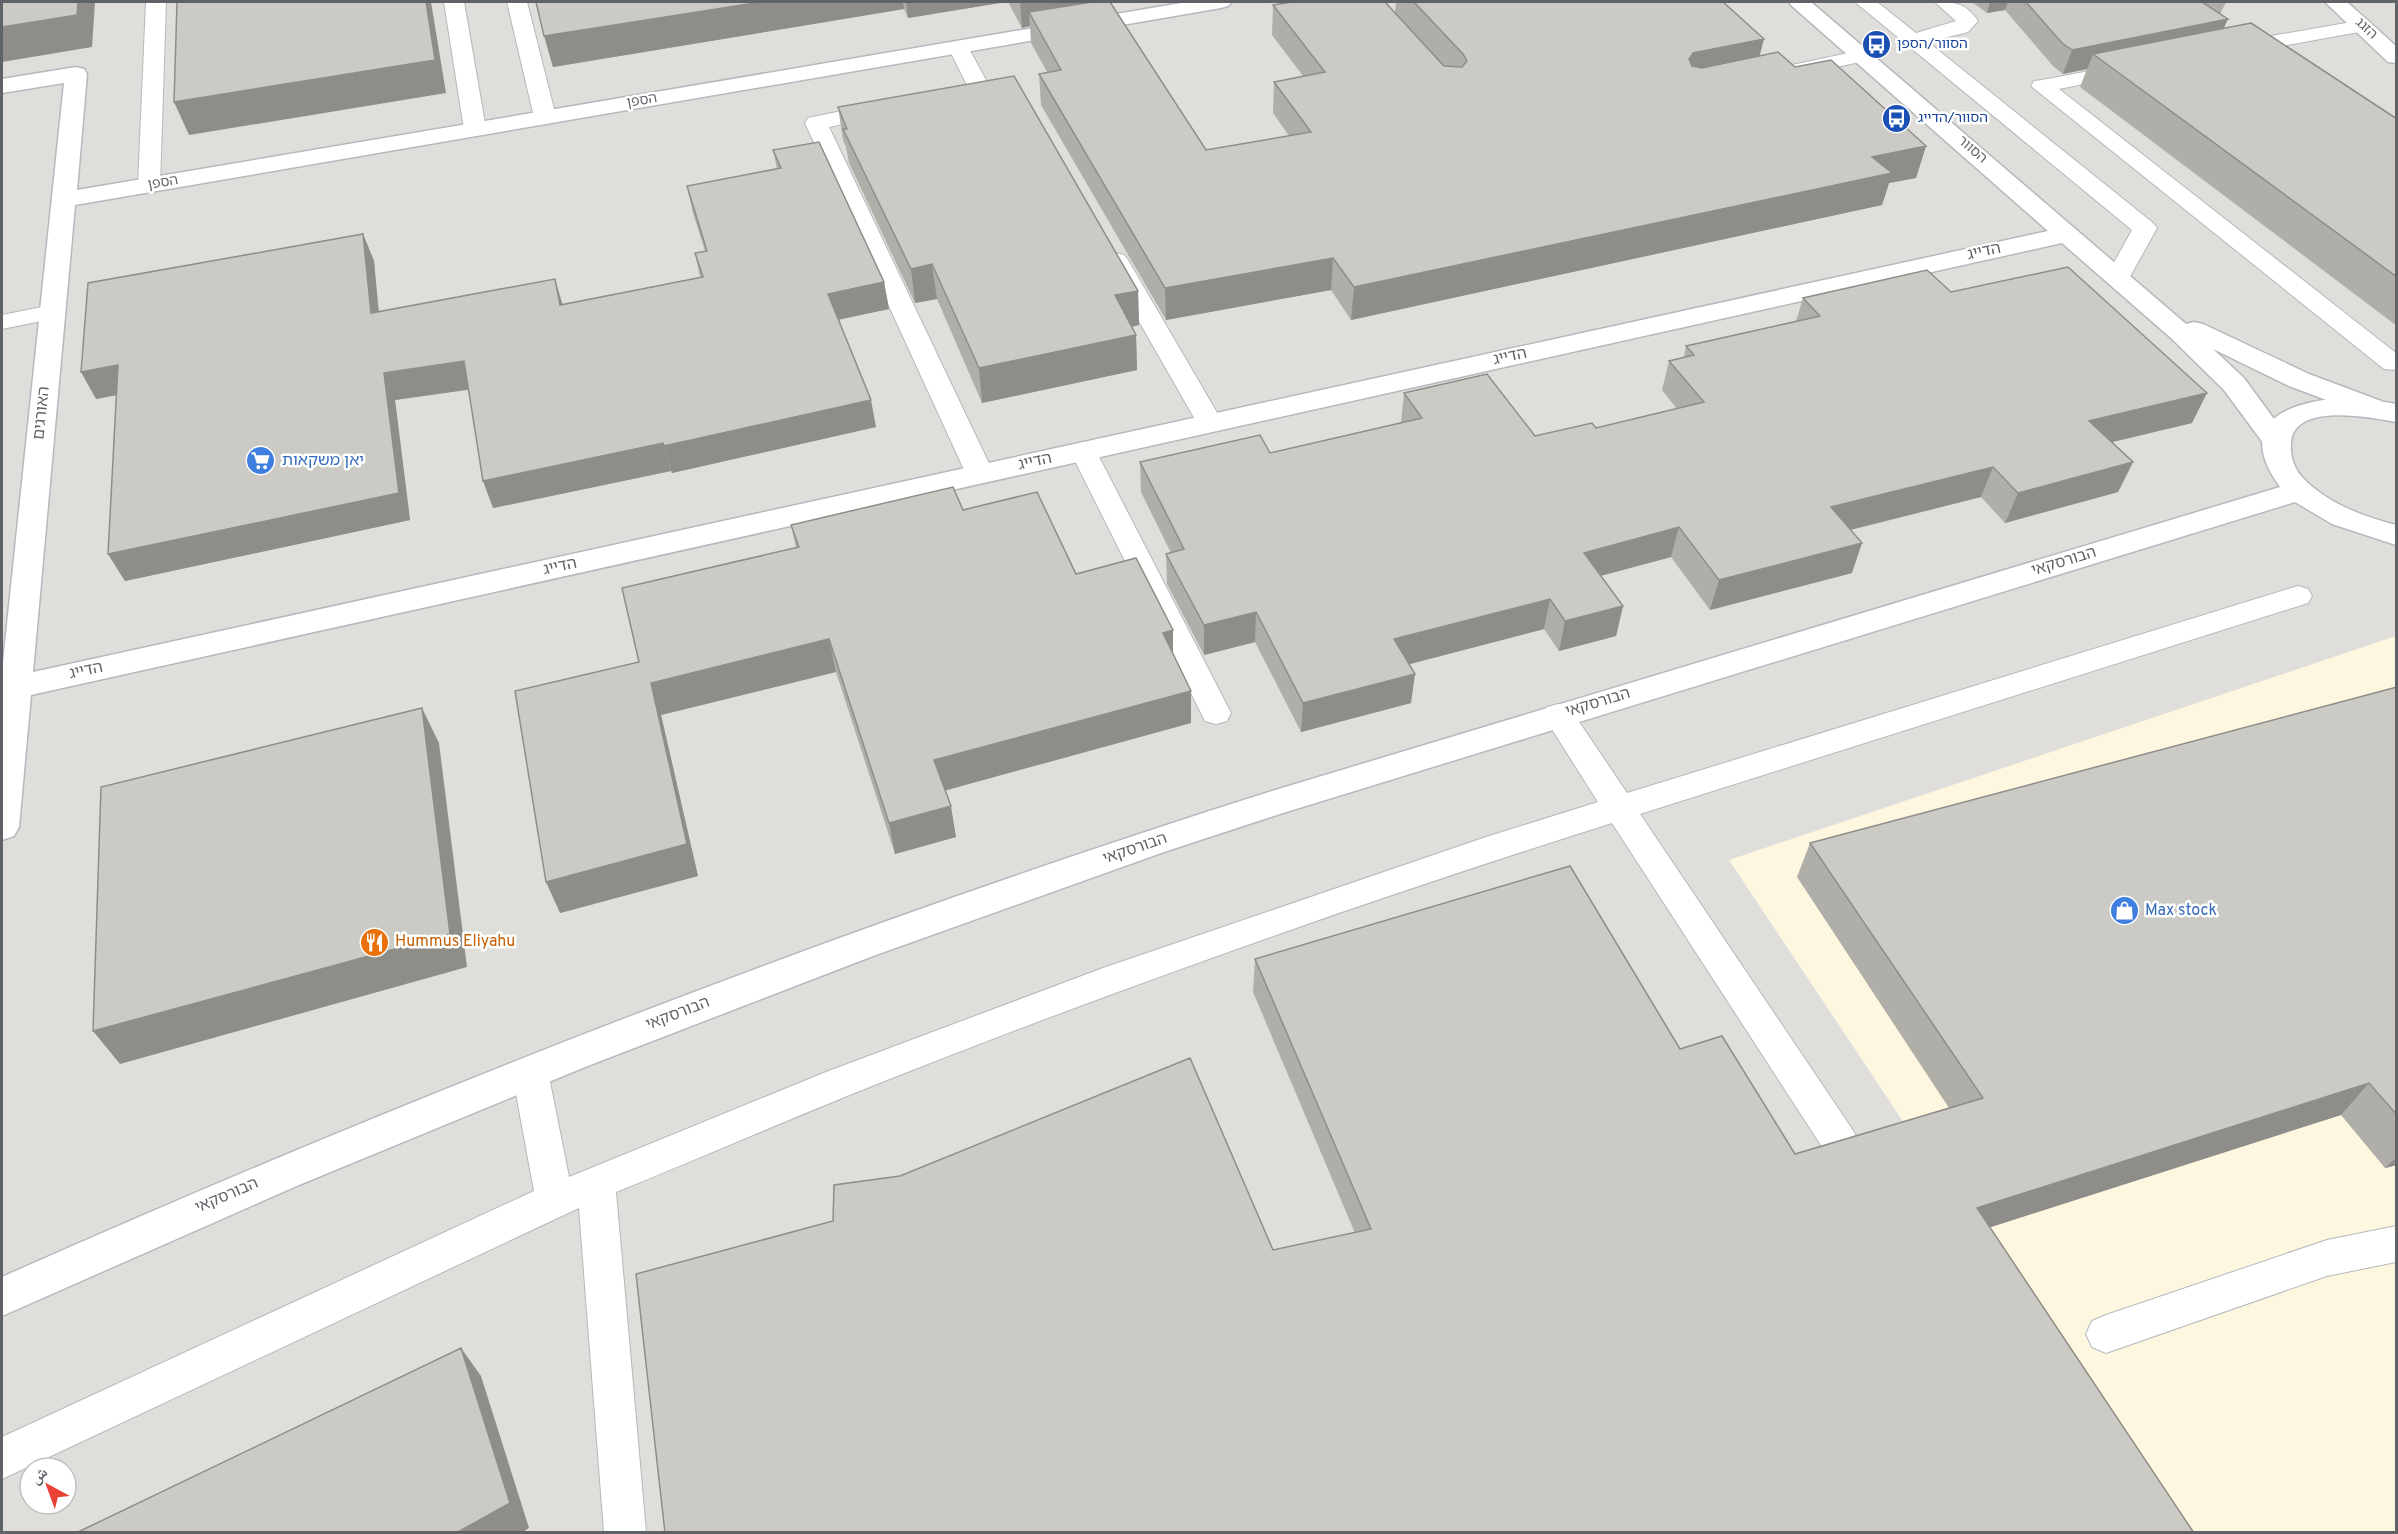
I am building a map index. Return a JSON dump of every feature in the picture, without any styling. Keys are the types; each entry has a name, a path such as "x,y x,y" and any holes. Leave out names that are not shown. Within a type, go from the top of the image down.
{"street":[{"name":"הספן","path":"63,200 1221,2"},
{"name":"הסוור","path":"1799,2 2144,299 2234,384 2276,441"},
{"name":"הזגג","path":"2335,2 2396,55"},
{"name":"האורגים","path":"2,86 76,74 52,312 9,688 2,827"},
{"name":"הדייג","path":"9,688 2068,234"},
{"name":"הסוור","path":"2144,299 2189,327 2240,354 2299,380 2384,410"},
{"path":"2384,410 2332,406 2300,413 2288,420 2280,430 2276,441 2280,465 2300,491 2335,514 2357,524 2397,536"},
{"name":"הבורסקאי","path":"2,1297 165,1222 530,1072 738,990 1134,849 1323,787 2300,491"}],"lane":[{"path":"149,185 156,2"},
{"path":"454,2 475,129"},
{"path":"517,2 545,117"},
{"path":"1865,2 2145,228 2118,276"},
{"path":"1913,40 1961,28 1968,21 1945,2"},
{"path":"2221,51 2362,26"},
{"path":"958,47 982,91"},
{"path":"1773,74 1862,56"},
{"path":"2143,66 2042,86 2393,363"},
{"path":"904,106 816,123 980,474"},
{"path":"1104,238 1210,423"},
{"path":"2,322 52,312"},
{"path":"1083,451 1216,713"},
{"path":"2,1458 555,1200 839,1083 1114,978 1374,887 2298,596"},
{"path":"1558,715 1841,1144"},
{"path":"530,1072 555,1200"},
{"path":"596,1183 625,1533"},
{"path":"2106,1334 2327,1258 2397,1244"}],"shaded area":[{"path":"2,2 2396,2 2396,636 1729,860 2176,1532 2,1532"},
{"path":"2396,636 2396,1532 2176,1532 1729,860"}],"building":[{"path":"2,2 78,2 77,15 2,27"},
{"path":"177,2 426,2 435,60 174,102"},
{"path":"536,2 761,2 544,36"},
{"path":"1092,2 1110,2 1206,150 1311,132 1274,82 1325,72 1273,5 1292,2 1385,2 1444,66 1462,67 1467,61 1463,54 1414,2 1723,2 1764,39 1693,53 1689,59 1692,66 1702,68 1778,52 1795,67 1831,60 1926,146 1872,157 1892,173 1354,287 1333,258 1165,288 1039,74 1061,70 1029,12"},
{"path":"2026,2 2202,2 2228,19 2072,50 2062,43"},
{"path":"2251,23 2397,119 2397,277 2093,54"},
{"path":"1014,76 1138,291 1115,295 1136,335 979,368 932,264 911,269 843,129 847,129 838,107"},
{"path":"819,142 884,282 828,294 871,400 664,446 663,443 483,481 464,361 384,373 399,493 108,554 118,365 81,372 88,283 363,234 371,313 555,279 560,305 703,277 695,253 707,251 687,186 781,168 773,150"},
{"path":"2068,267 2207,393 2089,421 2133,462 2018,493 1993,467 1831,507 1862,543 1719,580 1679,527 1584,553 1623,606 1565,621 1550,599 1394,639 1415,674 1303,703 1256,612 1204,625 1166,554 1184,549 1140,462 1260,435 1270,453 1422,418 1404,393 1487,374 1535,436 1592,423 1596,428 1704,402 1669,361 1694,355 1686,346 1820,316 1803,298 1927,270 1951,292"},
{"path":"953,487 963,510 1037,492 1076,574 1136,558 1173,630 1163,633 1191,691 934,760 951,806 889,823 829,639 651,683 687,844 546,882 515,691 639,662 622,588 799,547 791,525"},
{"path":"2397,687 2397,1115 2369,1083 1977,1208 2194,1533 665,1533 636,1274 833,1221 834,1185 900,1176 1190,1058 1273,1250 1371,1229 1255,959 1570,866 1680,1049 1722,1036 1795,1154 1983,1098 1810,843"},
{"path":"422,708 450,934 93,1031 101,787"},
{"path":"461,1348 510,1503 456,1533 76,1533"}],"place":[{"name":"הסוור/הספן","path":"1876,44"},
{"name":"הסוור/הדייג","path":"1897,118"},
{"name":"יאן משקאות","path":"261,461"},
{"name":"Max stock","path":"2124,911"},
{"name":"Hummus Eliyahu","path":"374,942"}]}
